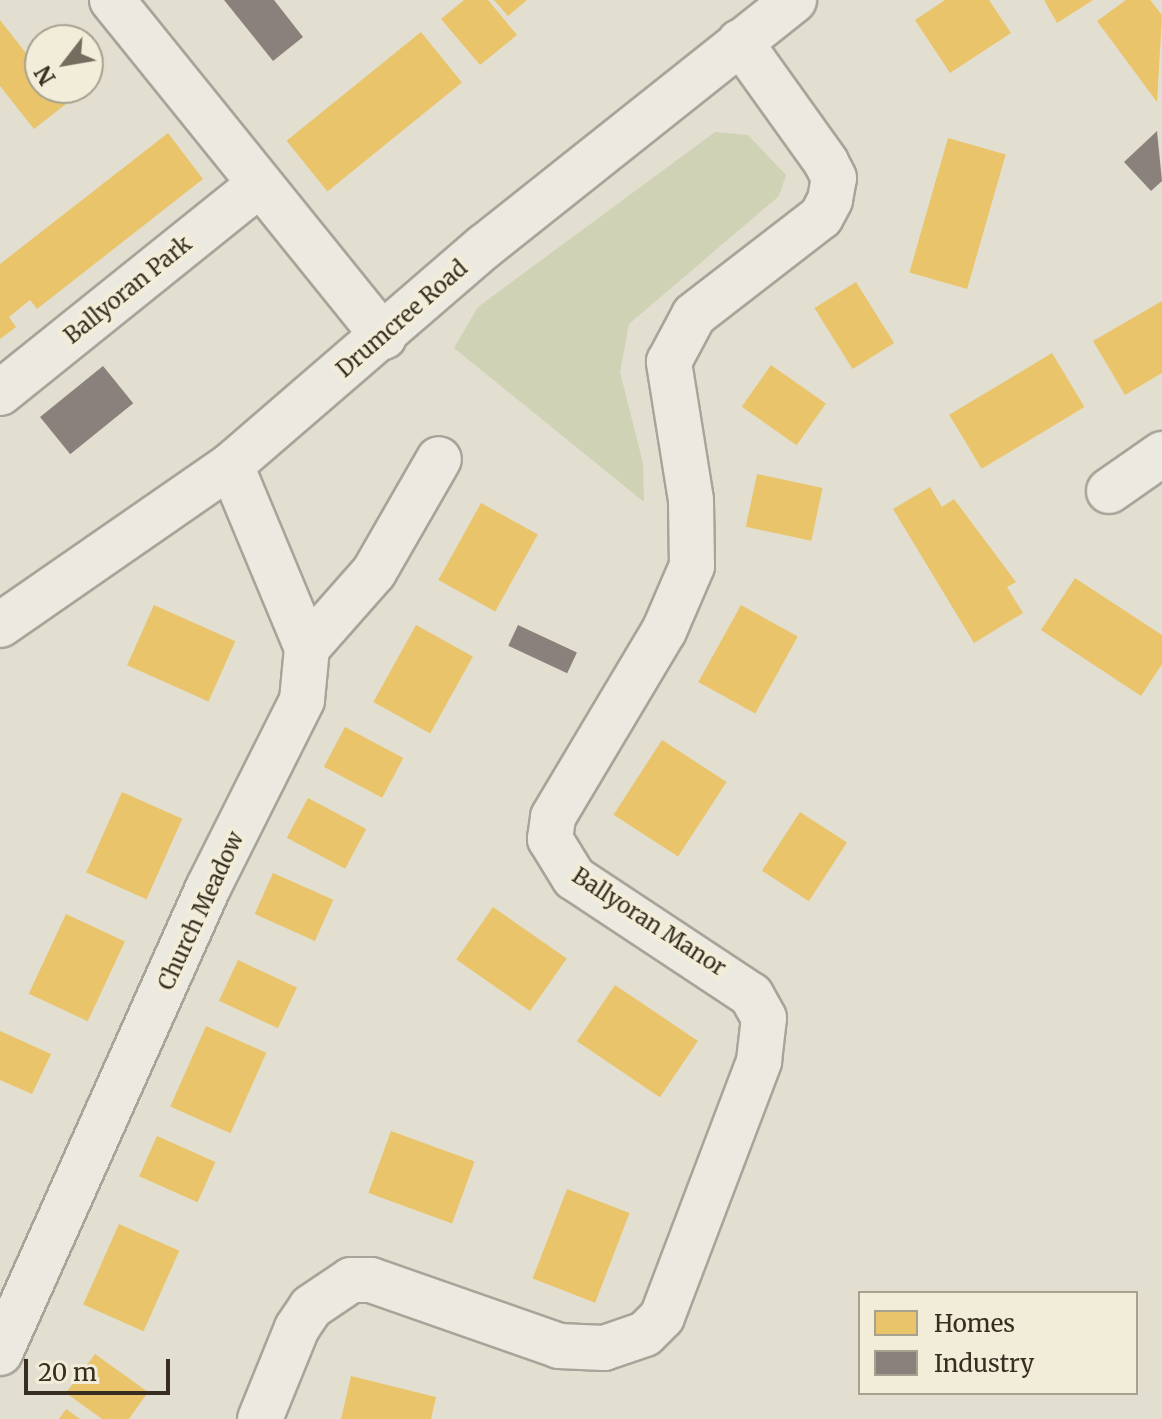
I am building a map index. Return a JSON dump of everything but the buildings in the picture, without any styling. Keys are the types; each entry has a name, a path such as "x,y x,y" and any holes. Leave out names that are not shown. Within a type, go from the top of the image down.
{"street":[{"path":"112,0 256,187 384,337"},
{"name":"Drumcree Road","path":"0,625 231,465 384,337 485,246 794,0"},
{"name":"Ballyoran Manor","path":"260,1419 297,1328 320,1299 351,1280 371,1280 559,1346 604,1348 645,1334 662,1317 759,1061 764,1018 751,995 574,878 550,839 553,817 664,631 692,566 691,500 669,362 694,315 821,217 830,200 834,178 826,162 740,42"},
{"name":"Ballyoran Park","path":"0,393 256,187"},
{"path":"1109,491 1162,454"},
{"path":"307,648 374,572 439,459"},
{"name":"Church Meadow","path":"0,1353 208,888 302,700 307,648 231,465"}],"green space":[{"path":"715,132 748,135 786,175 779,196 629,324 620,372 643,463 644,502 454,348 478,307"}]}
